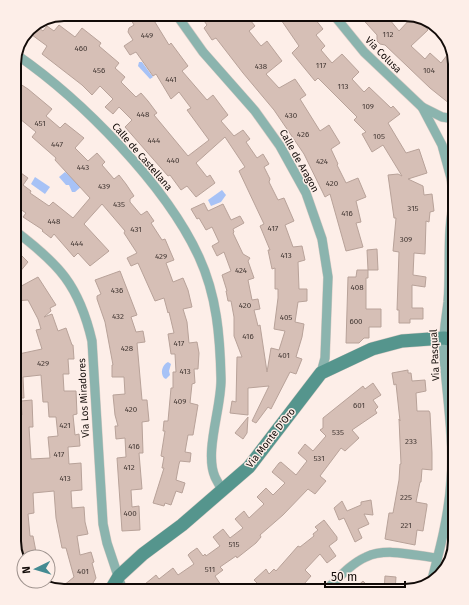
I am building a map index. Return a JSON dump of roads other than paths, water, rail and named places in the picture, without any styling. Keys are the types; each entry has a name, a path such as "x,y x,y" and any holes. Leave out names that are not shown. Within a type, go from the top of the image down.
{"street":[{"name":"Calle de Aragon","path":"181,21 203,52 255,111 280,146 306,193 322,239 328,277 325,358 322,373"},
{"name":"Via Colusa","path":"339,21 364,52 422,107 448,118"},
{"name":"Calle de Castellana","path":"21,58 33,66 85,111 131,158 162,197 185,232 199,257 215,304 219,329 222,387 213,440 212,460 214,476 222,490"},
{"name":"Via Colusa","path":"422,107 442,145 448,166"},
{"name":"Via Los Miradores","path":"21,235 40,249 62,272 76,293 87,319 92,341 103,524 107,543 121,584"},
{"name":"Via Monte D'Oro","path":"114,584 119,576 143,554 182,525 249,467 322,373 372,349 402,341 448,339"},
{"name":"Via Pasqual","path":"448,342 444,356 448,398"},
{"name":"Via Pasqual","path":"434,572 446,519 448,503"},
{"path":"333,584 354,564 366,556 393,553 437,558"}],"water":[{"path":"139,62 142,62 153,77 150,79 138,66"},
{"path":"65,172 82,186 75,192 72,192 69,185 66,185 59,177"},
{"path":"35,177 50,187 45,194 31,184"},
{"path":"222,190 226,195 221,202 211,206 208,200"},
{"path":"168,362 171,364 169,371 170,375 166,379 164,378 162,372 164,365"}]}
